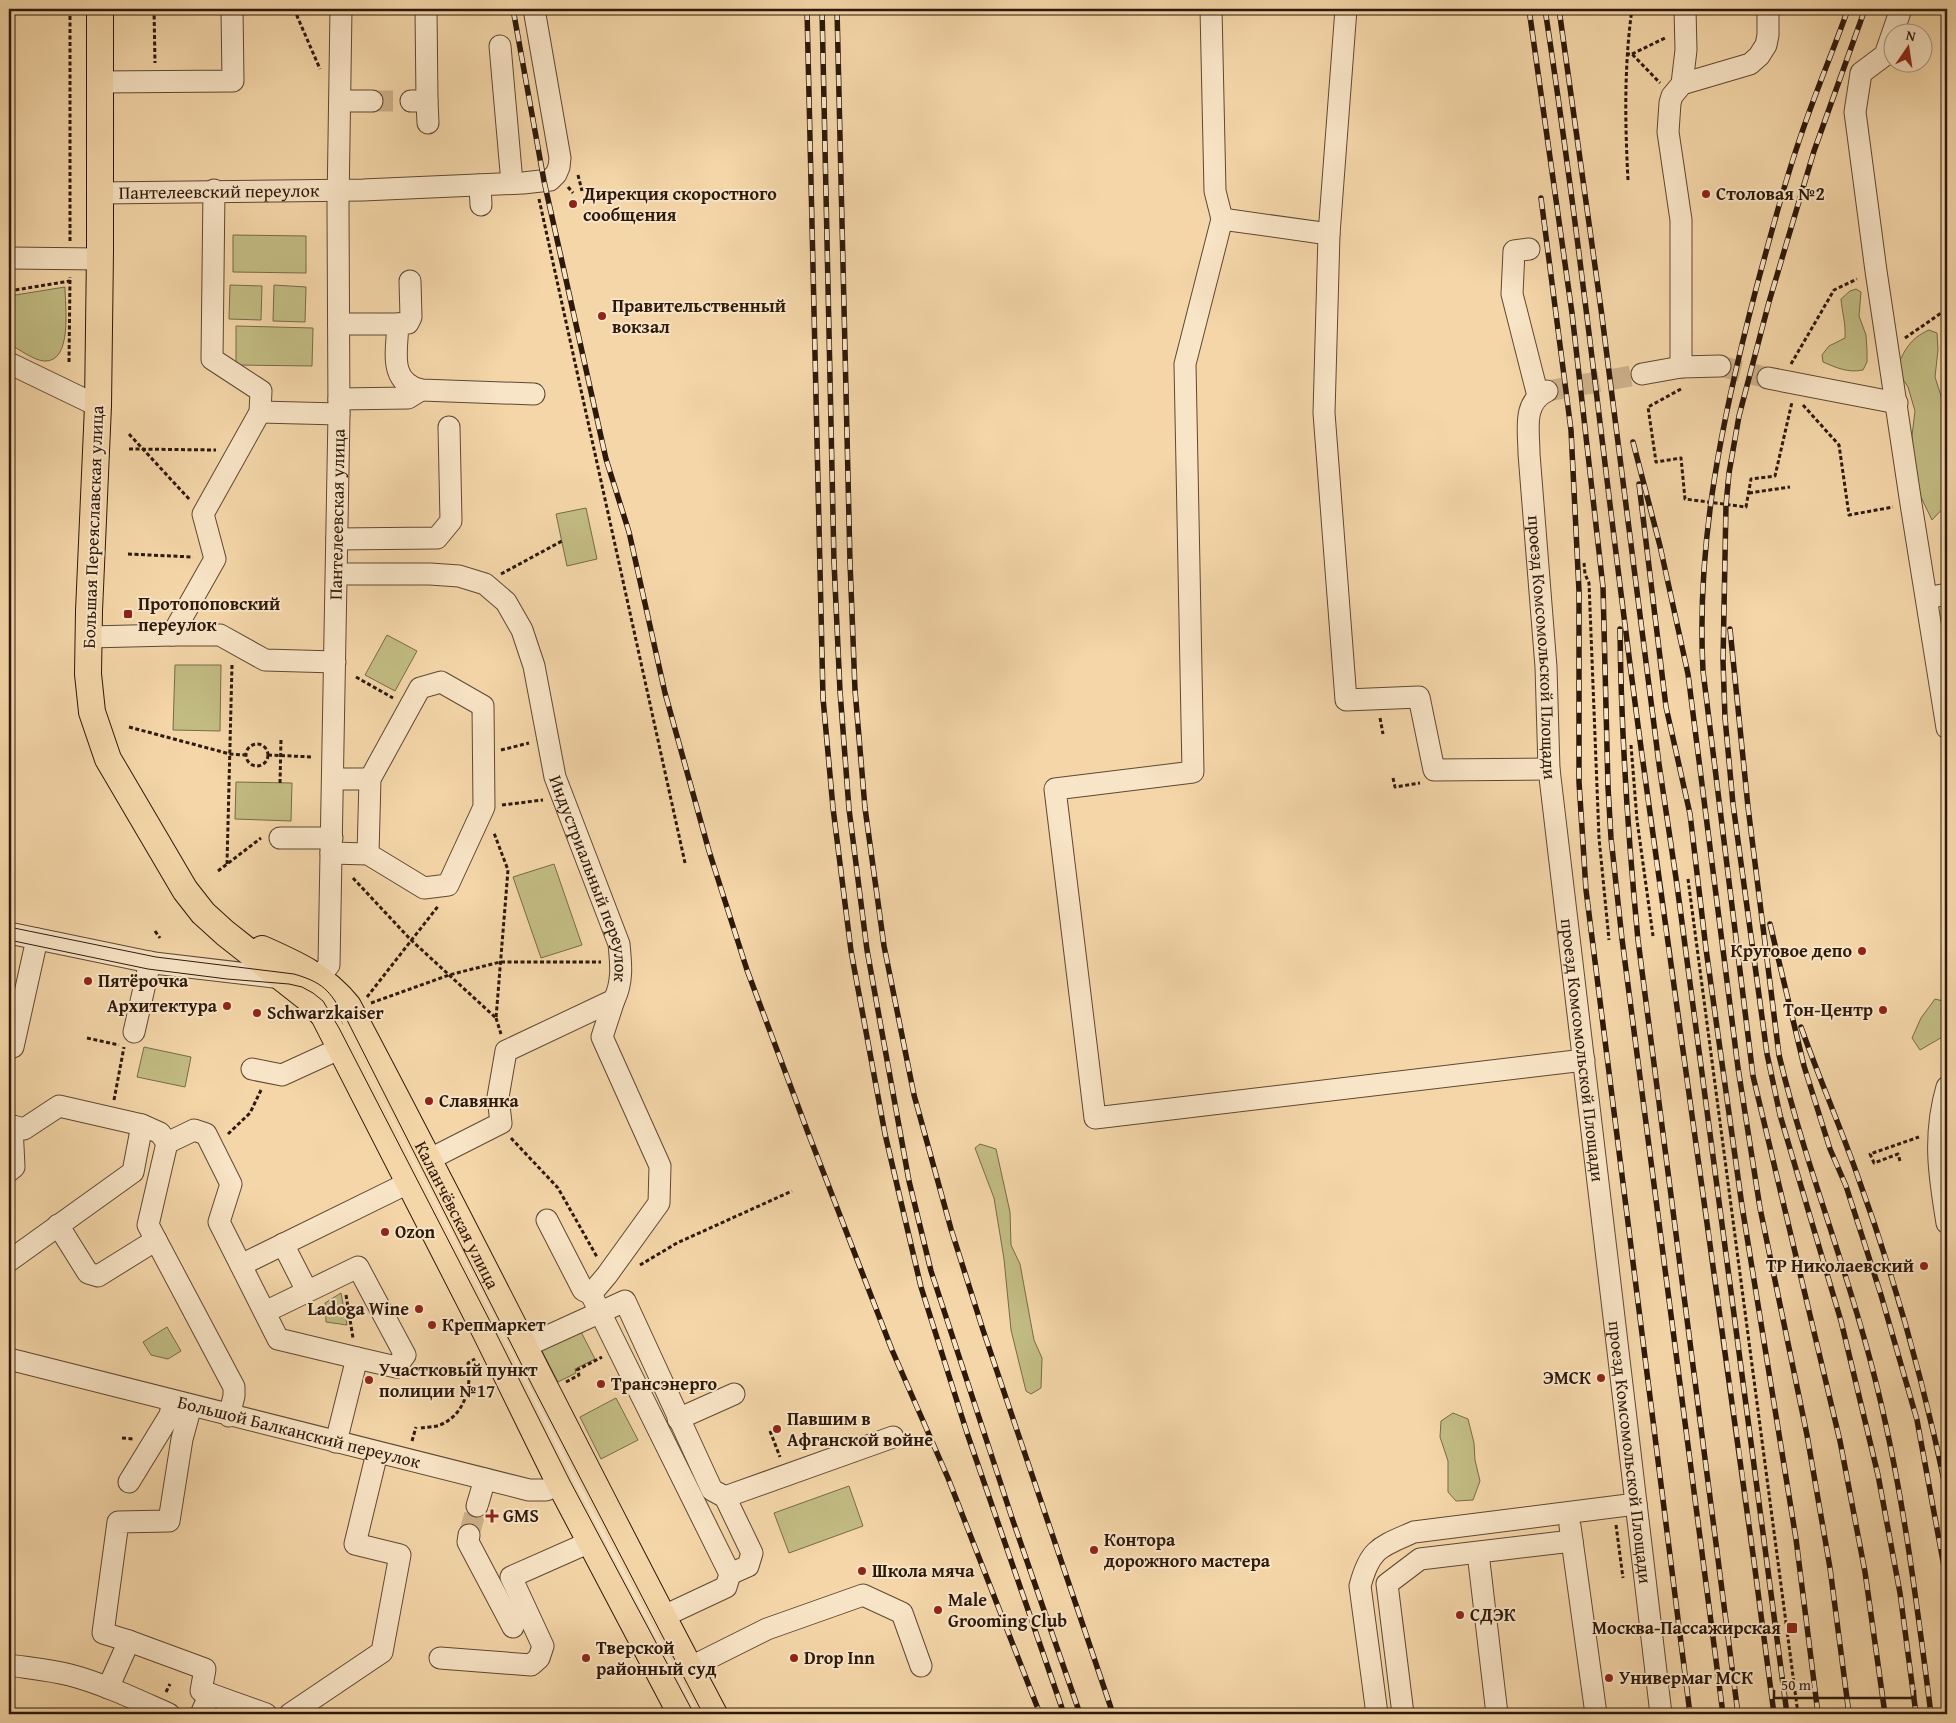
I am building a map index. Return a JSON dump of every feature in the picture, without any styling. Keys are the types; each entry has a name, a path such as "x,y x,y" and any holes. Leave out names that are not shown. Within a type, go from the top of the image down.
{"main road":[{"name":"Большая Переяславская улица","path":"100,9 98,406 88,674 92,712 108,759 185,890 204,914 225,933 301,978"},
{"name":"Каланчёвская улица","path":"225,933 301,978 340,995 348,1006 430,1159 524,1347 574,1479 590,1542 681,1714"},
{"name":"Каланчёвская улица","path":"301,978 310,1000 324,1016 341,1048 485,1331 574,1479 662,1617 714,1714"}],"street":[{"path":"100,82 233,81 232,9"},
{"name":"Пантелеевская улица","path":"301,978 329,965 337,574 341,9"},
{"path":"426,9 419,101 428,124"},
{"path":"339,190 481,195 524,183 550,180 556,174 560,158 534,9"},
{"path":"1211,9 1215,191 1222,219 1184,364 1193,772 1054,789 1095,1118 1584,1060"},
{"path":"1346,9 1329,234 1324,413 1346,700 1419,697 1434,770 1549,769"},
{"path":"1677,90 1750,64 1759,56 1766,45 1769,22 1768,9"},
{"path":"1901,9 1886,55 1861,73 1855,112 1897,403 1937,596 1947,728"},
{"path":"1642,374 1701,366 1668,132 1668,117 1677,90 1686,18"},
{"path":"500,46 524,183"},
{"path":"340,98 372,101"},
{"path":"172,635 216,559 203,514 260,412 260,391 212,359 214,190"},
{"name":"Пантелеевский переулок","path":"100,192 339,190"},
{"path":"1222,219 1329,234"},
{"name":"проезд Комсомольской Площади","path":"1529,249 1514,251 1512,294 1542,393 1530,407 1529,454 1546,667 1549,769 1633,1462 1636,1504 1661,1714"},
{"path":"9,258 100,259"},
{"path":"340,324 408,323 411,320 410,281"},
{"path":"398,324 397,369 406,383 413,388 421,390 534,394"},
{"path":"9,363 98,406"},
{"path":"1768,378 1897,403"},
{"path":"260,412 408,398 421,390"},
{"path":"337,539 437,538 451,521 449,427"},
{"name":"Индустриальный переулок","path":"337,574 430,574 459,576 485,584 506,602 522,630 534,666 555,777 619,944 621,962 620,987 614,1000 506,1051 498,1097 501,1123 430,1159"},
{"path":"89,637 220,635 265,660 335,662"},
{"path":"280,838 331,845 368,854 424,888 448,885 484,807 484,706 441,682 420,688 370,779 368,854"},
{"path":"333,779 370,779"},
{"path":"9,933 150,962 301,978 327,998 344,1025 574,1479 698,1714"},
{"path":"13,1046 37,939"},
{"path":"129,1039 150,962"},
{"path":"596,1303 607,1275 659,1203 660,1166 602,1038 614,1000"},
{"path":"261,1070 282,1075 341,1048"},
{"path":"1947,1087 1937,1135 1939,1172 1947,1223"},
{"path":"9,1171 14,1167 11,1125 24,1128 59,1106 142,1125 160,1133 167,1144 148,1225 234,1387 234,1396 229,1416"},
{"path":"9,1261 133,1172 142,1125"},
{"path":"167,1144 194,1130 206,1134 231,1184 219,1222 278,1339 396,1367 405,1355 358,1267 265,1312"},
{"path":"241,1264 410,1182"},
{"path":"547,1220 584,1290 596,1303 730,1574 726,1587 662,1617"},
{"path":"58,1226 88,1273 98,1276 156,1240"},
{"path":"283,1244 306,1291"},
{"path":"524,1347 596,1303 625,1301 712,1490 726,1497 752,1553 748,1566 730,1574"},
{"path":"336,1442 357,1358"},
{"name":"Большой Балканский переулок","path":"9,1359 229,1416 529,1490 546,1490 574,1479"},
{"path":"678,1419 734,1394"},
{"path":"129,1482 170,1415 182,1404"},
{"path":"182,1404 182,1439 169,1521 118,1522 103,1633 205,1669 201,1691 266,1714"},
{"path":"726,1497 893,1437"},
{"path":"290,1714 382,1652 400,1556 355,1544 377,1453"},
{"path":"477,1506 485,1479"},
{"path":"1376,1714 1360,1586 1366,1566 1380,1547 1414,1532 1636,1504"},
{"path":"1568,1512 1596,1714"},
{"path":"469,1535 468,1542 513,1627"},
{"path":"1403,1714 1387,1584 1420,1559 1572,1541"},
{"path":"440,1658 532,1665 539,1658 543,1646 511,1578 590,1542"},
{"path":"1478,1553 1497,1714"},
{"path":"689,1668 766,1629 863,1595 902,1613 921,1666"},
{"path":"108,1688 129,1642"},
{"path":"9,1665 71,1676 108,1688 168,1714"},
{"path":"201,1714 210,1694"}],"path":[{"path":"9,206 11,202 10,9"},
{"path":"69,362 70,9"},
{"path":"294,9 329,90 340,98"},
{"path":"1628,180 1625,126 1626,54 1632,9"},
{"path":"128,12 154,10 155,81"},
{"path":"1626,54 1632,54 1686,18"},
{"path":"1632,54 1677,90"},
{"path":"524,183 685,862"},
{"path":"9,291 70,281"},
{"path":"1889,352 1947,309"},
{"path":"1701,366 1699,378 1648,407 1656,462 1681,458 1685,499 1746,507 1751,480 1775,476 1794,394"},
{"path":"129,434 203,514"},
{"path":"129,449 239,450"},
{"path":"1749,492 1790,487"},
{"path":"496,576 562,541"},
{"path":"128,554 216,559"},
{"path":"1584,563 1585,574 1589,582 1599,838 1609,940"},
{"path":"227,864 233,642"},
{"path":"356,677 409,708"},
{"path":"129,727 230,754 245,755"},
{"path":"484,755 549,738"},
{"path":"280,782 281,739"},
{"path":"255,744 264,746 268,755 264,764 254,766 246,760 245,755 250,746 255,744"},
{"path":"1631,745 1637,820 1653,936"},
{"path":"268,755 307,757"},
{"path":"353,878 411,940 496,1018 508,870 484,807 563,798"},
{"path":"1688,879 1798,1714"},
{"path":"365,1000 441,904 448,885"},
{"path":"155,931 160,938"},
{"path":"368,1004 449,975 500,962 621,962"},
{"path":"87,1038 129,1039 110,1118"},
{"path":"214,1149 250,1113 261,1070"},
{"path":"508,1135 558,1188 607,1275"},
{"path":"1900,1161 1898,1154 1874,1163 1870,1154 1924,1135"},
{"path":"639,1266 677,1242 792,1190"},
{"path":"342,1275 357,1358"},
{"path":"564,1383 579,1375 577,1370 618,1349"},
{"path":"421,1428 439,1426 452,1418 461,1407 468,1392 471,1377 468,1362 479,1358"},
{"path":"411,1448 416,1427"},
{"path":"770,1431 786,1475"},
{"path":"122,1438 132,1440 135,1437"},
{"path":"166,1693 170,1684"}],"shaded area":[{"path":"233,235 306,236 306,273 233,272"},
{"path":"230,285 262,286 261,320 229,319"},
{"path":"274,285 306,287 305,322 273,321"},
{"path":"65,287 66,319 60,353 53,359 44,361 9,344 9,296"},
{"path":"1856,289 1861,292 1859,316 1866,335 1867,362 1863,370 1852,371 1823,362 1822,355 1829,346 1845,338 1841,299 1850,291"},
{"path":"236,326 313,328 312,366 236,365"},
{"path":"1929,330 1937,333 1938,350 1935,377 1947,423 1947,504 1932,520 1919,493 1913,465 1912,436 1915,411 1908,387 1896,369 1912,341"},
{"path":"586,508 597,559 567,566 556,514"},
{"path":"387,635 417,651 395,691 365,675"},
{"path":"175,665 221,665 220,731 173,730"},
{"path":"236,782 292,783 291,821 235,819"},
{"path":"554,864 582,945 541,958 513,877"},
{"path":"1935,999 1947,1002 1944,1036 1920,1050 1912,1038 1921,1018"},
{"path":"144,1047 191,1057 185,1087 137,1077"},
{"path":"980,1144 996,1149 1010,1212 1011,1245 1020,1264 1034,1340 1042,1358 1041,1388 1031,1394 1026,1391 1011,1330 1004,1259 994,1198 975,1148"},
{"path":"341,1293 347,1325 326,1322 325,1303"},
{"path":"167,1327 181,1351 168,1359 151,1355 143,1342"},
{"path":"579,1328 595,1359 575,1369 576,1373 558,1382 540,1347"},
{"path":"616,1398 638,1440 601,1459 580,1417"},
{"path":"1453,1413 1468,1419 1474,1443 1475,1460 1480,1481 1473,1500 1456,1501 1448,1492 1448,1461 1440,1437 1441,1421"},
{"path":"849,1486 863,1526 789,1553 774,1513"}],"tunnel":[{"path":"372,101 411,101"},
{"path":"1720,366 1768,378"},
{"path":"1547,391 1642,374"},
{"path":"469,1535 477,1506"}],"tram line":[{"path":"9,927 156,957 294,974 314,982 327,991 348,1022 533,1387 703,1714"},
{"path":"9,940 148,969 227,979 289,984 302,987 323,1001 339,1028 493,1327 570,1481 694,1714"}],"railway":[{"path":"513,9 544,181 606,459 629,532 665,693 709,851 747,970 807,1130 892,1350 948,1478 1040,1714"},
{"path":"807,9 823,698 833,808 851,951 885,1134 921,1287 967,1433 1064,1714"},
{"path":"822,9 834,562 840,691 849,809 867,950 909,1181 931,1271 1012,1518 1080,1714"},
{"path":"837,9 850,562 855,690 865,808 884,946 914,1095 951,1229 983,1330 1113,1714"},
{"path":"1529,9 1572,313 1603,587 1608,787 1611,838 1622,939 1723,1714"},
{"path":"1545,9 1559,102 1642,755 1774,1714"},
{"path":"1559,9 1601,309 1659,764 1677,885 1787,1714"},
{"path":"1848,9 1792,162 1756,289 1733,383 1723,431 1708,526 1702,622 1703,671 1753,1076 1840,1441 1865,1572 1885,1714"},
{"path":"1865,9 1814,151 1769,302 1739,416 1729,473 1726,505 1723,661 1725,718 1733,804 1767,1054 1780,1115 1841,1321 1878,1475 1900,1593 1916,1714"},
{"path":"1541,198 1571,430 1579,591 1579,782 1586,890 1690,1714"},
{"path":"1633,442 1660,546 1688,674 1738,1068 1760,1208 1807,1435 1830,1568 1849,1714"},
{"path":"1639,484 1666,707 1690,814 1706,949 1742,1206 1796,1539 1818,1714"},
{"path":"1620,629 1626,784 1638,940 1738,1714"},
{"path":"1730,629 1748,807 1779,1055 1800,1134 1850,1289 1883,1410 1907,1540 1931,1714"},
{"path":"1770,924 1804,1066 1830,1149 1846,1186 1881,1295 1917,1420 1947,1583"},
{"path":"1801,1027 1873,1218 1919,1375 1947,1494"}],"place":[{"name":"Столовая №2","path":"1706,194"},
{"name":"Дирекция скоростного сообщения","path":"573,204"},
{"name":"Правительственный вокзал","path":"602,316"},
{"name":"Протопоповский переулок","path":"128,614"},
{"name":"Круговое депо","path":"1862,951"},
{"name":"Пятёрочка","path":"88,981"},
{"name":"Архитектура","path":"227,1006"},
{"name":"Тон-Центр","path":"1883,1010"},
{"name":"Schwarzkaiser","path":"257,1013"},
{"name":"Славянка","path":"429,1101"},
{"name":"Ozon","path":"385,1232"},
{"name":"ТР Николаевский","path":"1924,1266"},
{"name":"Ladoga Wine","path":"419,1309"},
{"name":"Крепмаркет","path":"432,1325"},
{"name":"ЭМСК","path":"1601,1378"},
{"name":"Участковый пункт полиции №17","path":"369,1380"},
{"name":"Трансэнерго","path":"601,1384"},
{"name":"Павшим в Афганской войне","path":"777,1429"},
{"name":"GMS","path":"492,1516"},
{"name":"Контора дорожного мастера","path":"1094,1550"},
{"name":"Школа мяча","path":"862,1571"},
{"name":"Male Grooming Club","path":"938,1610"},
{"name":"СДЭК","path":"1460,1615"},
{"name":"Москва-Пассажирская","path":"1792,1628"},
{"name":"Тверской районный суд","path":"586,1658"},
{"name":"Drop Inn","path":"794,1658"},
{"name":"Универмаг МСК","path":"1609,1678"}]}
